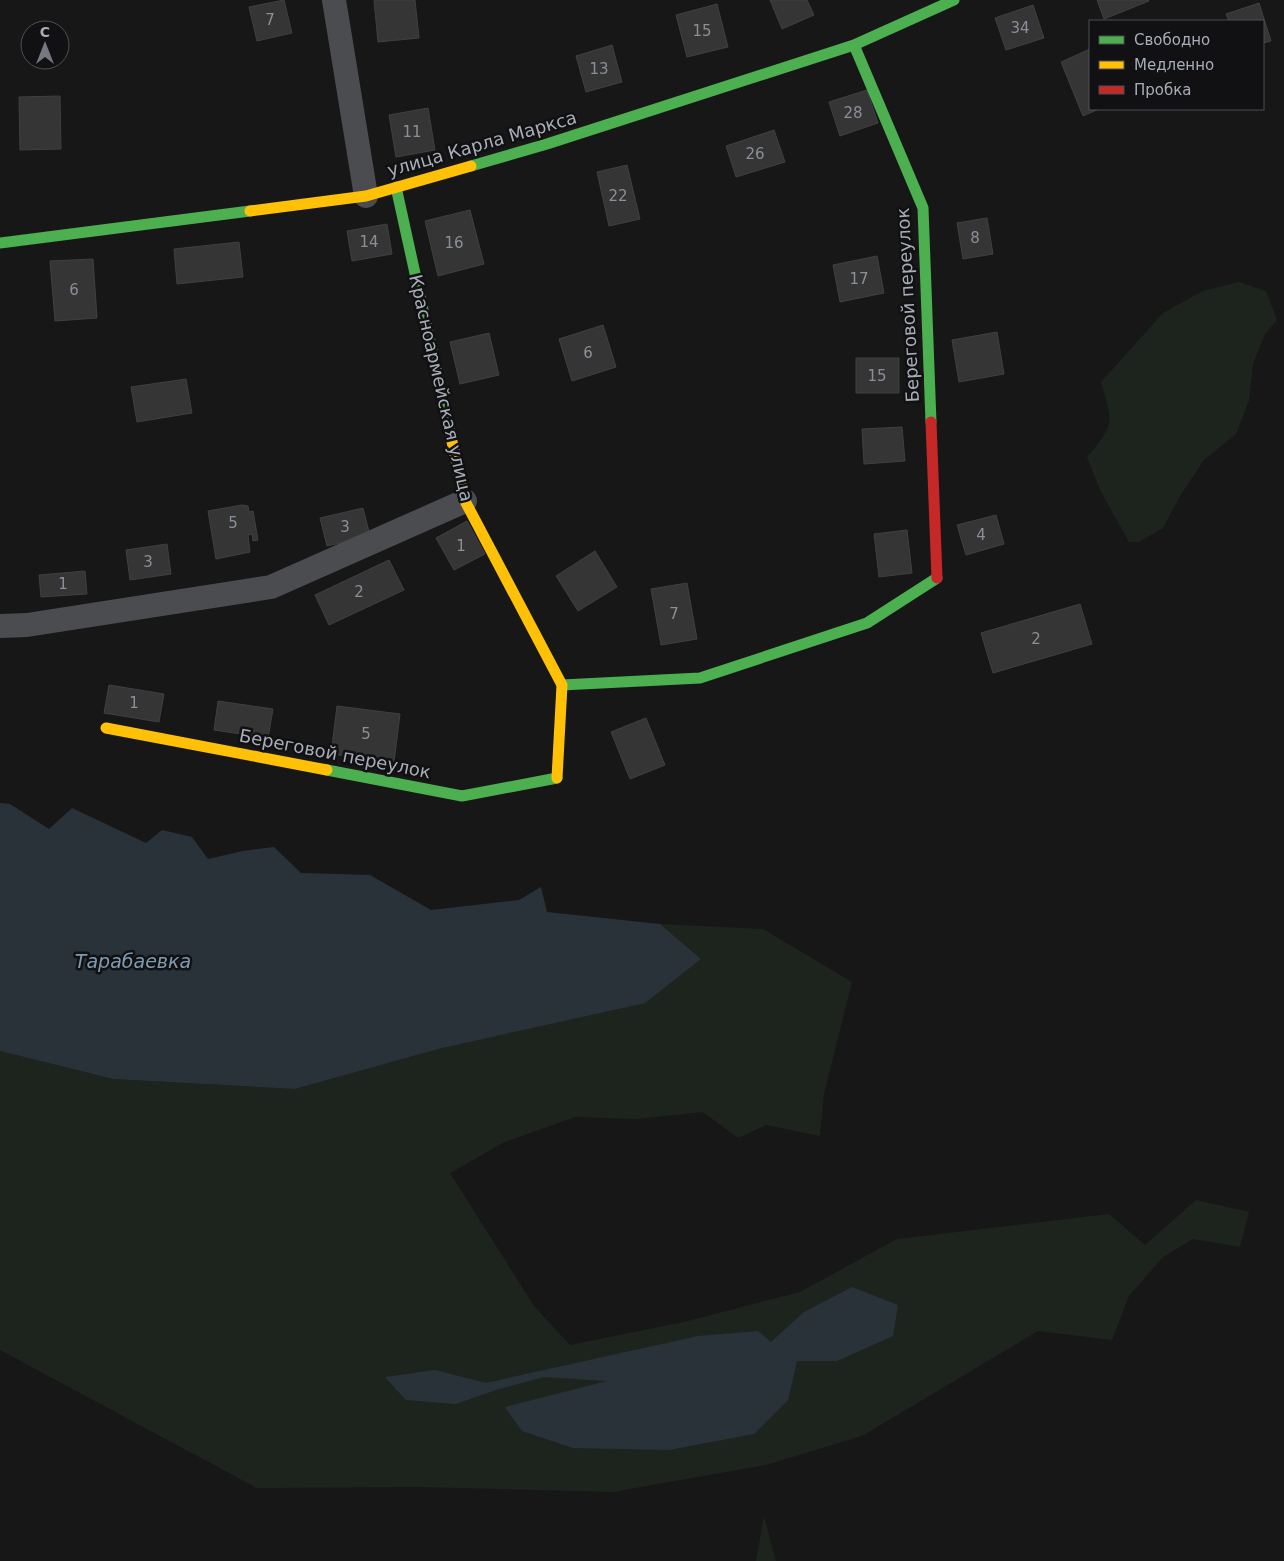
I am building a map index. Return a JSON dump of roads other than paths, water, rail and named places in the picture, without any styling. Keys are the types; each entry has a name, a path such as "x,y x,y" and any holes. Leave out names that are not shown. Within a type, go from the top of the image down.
{"street":[{"path":"334,0 366,196"},
{"name":"улица Карла Маркса","path":"0,243 366,196 547,144 854,45 954,0"},
{"name":"Береговой переулок","path":"106,728 462,796 558,778 562,684 700,678 867,624 937,578 923,208 854,45"},
{"name":"Красноармейская улица","path":"396,187 465,501 562,684"},
{"path":"0,626 27,625 271,586 465,501"}],"water":[{"name":"Тарабаевка","path":"0,803 10,804 49,829 72,808 146,843 162,830 192,837 208,859 243,851 274,847 301,873 370,875 431,910 519,900 541,887 547,912 660,924 701,959 645,1003 442,1048 295,1089 113,1079 0,1051"},
{"path":"852,1287 898,1305 893,1336 837,1361 797,1361 788,1400 754,1434 669,1450 573,1448 522,1431 505,1407 607,1381 544,1377 496,1390 456,1404 406,1400 385,1377 435,1370 486,1383 698,1336 758,1331 771,1342 804,1312"}]}
